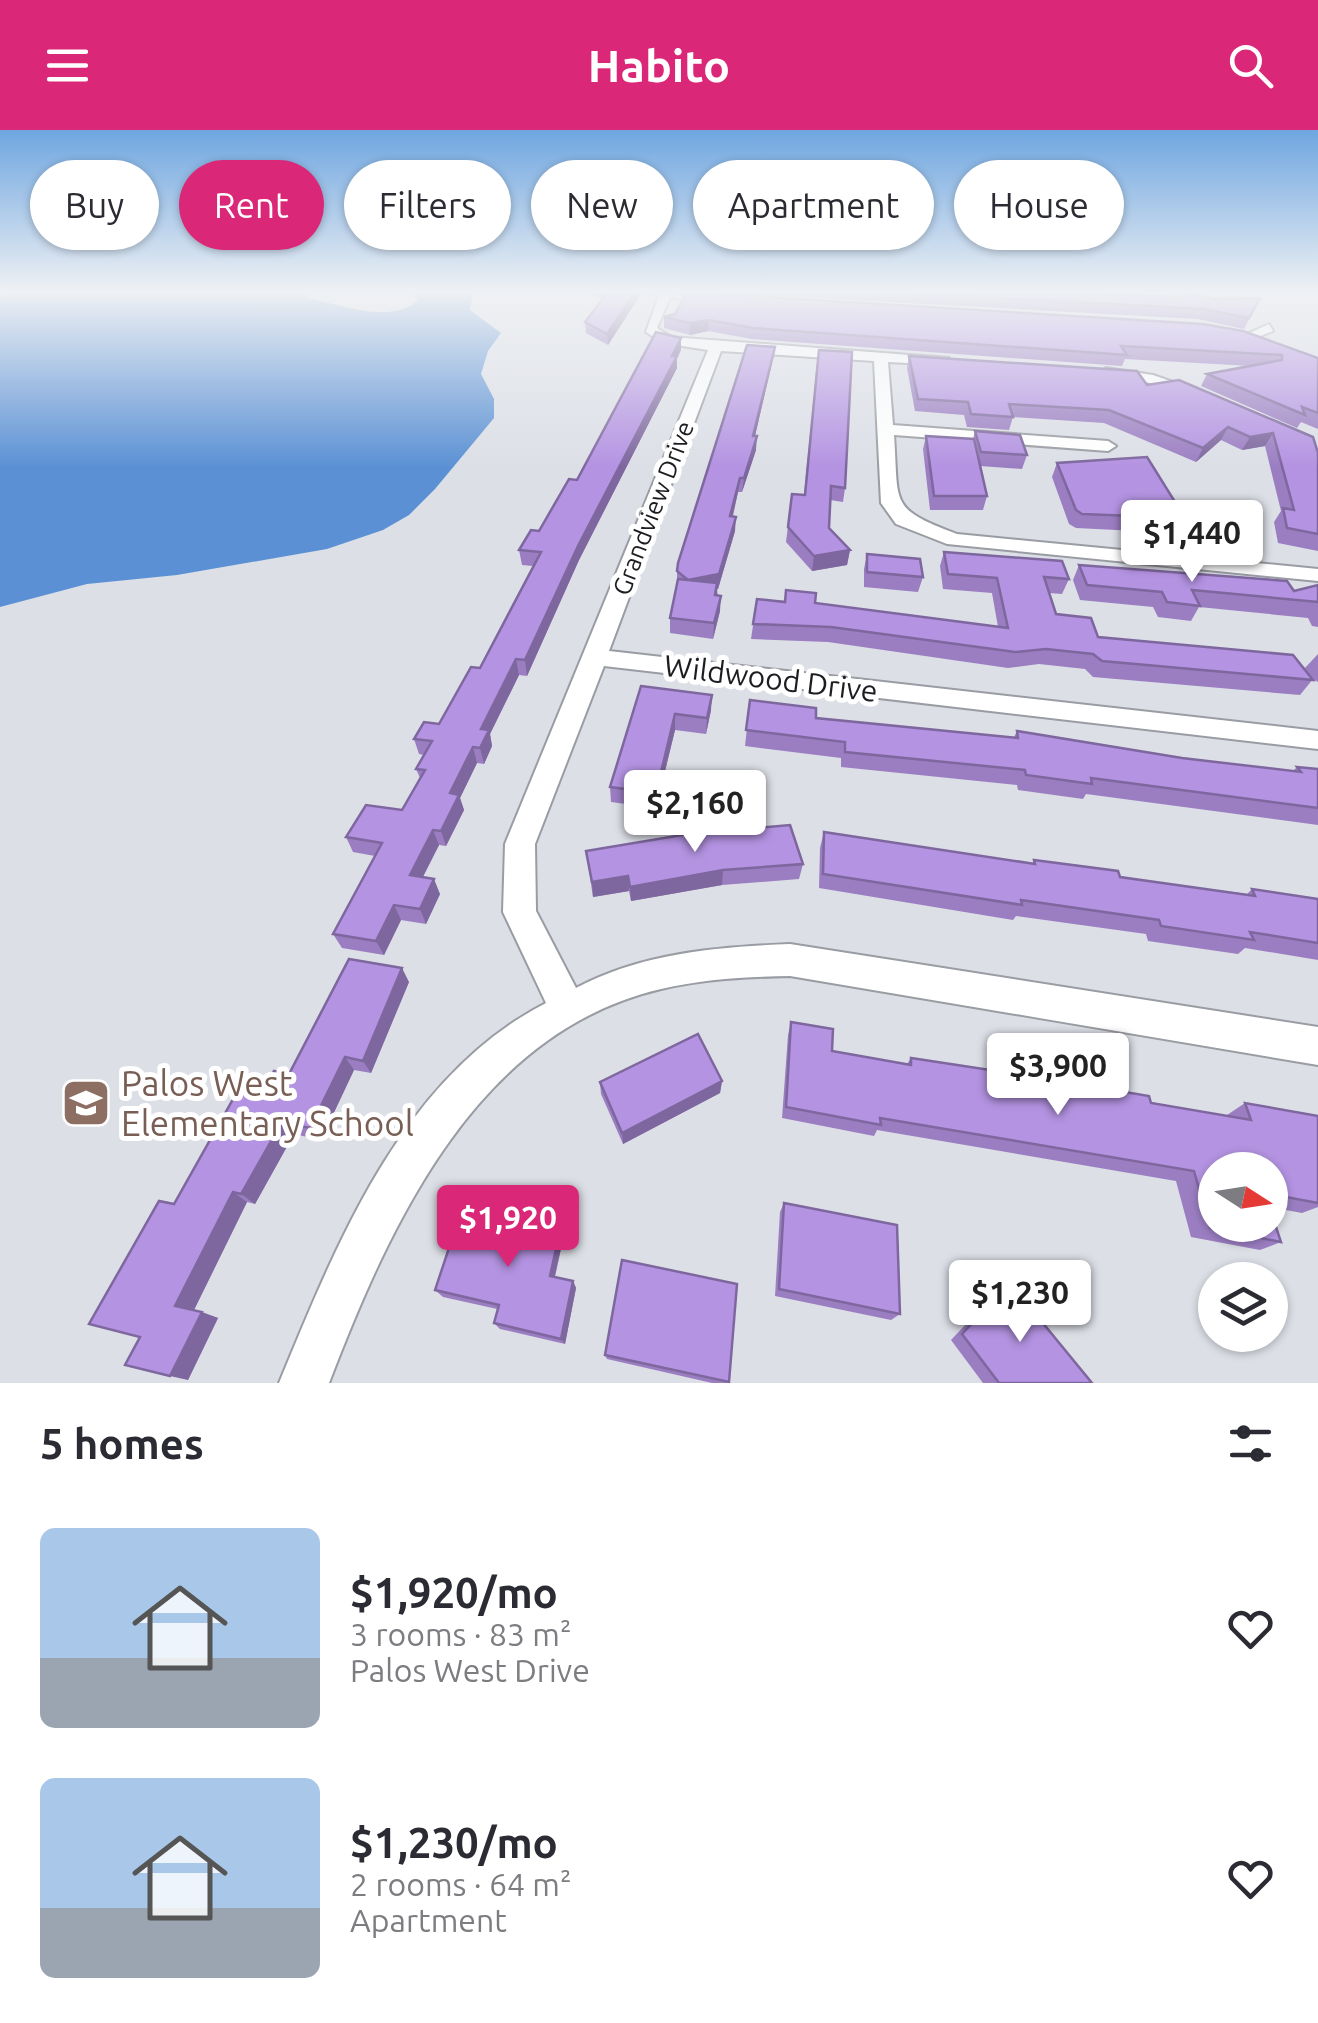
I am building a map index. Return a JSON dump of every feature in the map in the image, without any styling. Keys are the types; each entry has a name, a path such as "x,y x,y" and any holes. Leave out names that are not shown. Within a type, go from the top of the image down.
{"street":[{"name":"Grandview Drive","path":"595,658 715,350"},
{"path":"773,350 960,362"},
{"path":"880,357 888,495 894,512 902,520 942,537 1318,575"},
{"path":"1079,370 1148,378 1216,402"},
{"path":"884,429 1108,446"},
{"path":"566,1006 520,912 520,844 595,658"},
{"name":"Wildwood Drive","path":"595,658 1318,740"},
{"path":"304,1383 379,1210 424,1142 474,1084 566,1006 616,985 711,961 790,960 1318,1046"}],"water":[{"path":"0,350 488,350 481,374 494,399 494,418 435,489 409,515 383,530 327,549 177,575 87,584 0,607"}],"building":[{"path":"646,350 675,350 672,356 677,356 578,546 525,660 516,659 481,729 489,730 480,748 473,747 450,793 459,795 441,831 433,830 410,875 434,879 420,909 394,905 376,941 333,934 382,843 346,837 366,805 402,810 425,770 416,769 432,741 414,739 424,722 439,724 471,667 480,668 541,552 519,550 531,530 539,531 569,479 577,480"},
{"path":"745,350 774,350 753,436 757,436 744,478 740,478 730,516 736,517 719,574 688,580 677,571"},
{"path":"819,350 852,352 845,488 831,486 829,528 850,550 814,556 788,527 792,494 805,495"},
{"path":"1064,350 1124,350 1127,355"},
{"path":"1201,350 1297,350 1318,358 1318,413 1302,407 1305,415 1207,374 1282,360 1282,355"},
{"path":"909,356 1137,371 1147,385 1179,380 1313,437 1318,453 1318,534 1287,528 1283,508 1294,510 1273,433 1250,437 1228,427 1203,448 1109,410 1009,404 1013,417 971,414 968,402 918,399"},
{"path":"975,431 1020,435 1027,455 981,452"},
{"path":"926,436 974,439 987,496 934,496"},
{"path":"1147,457 1185,518 1082,514 1076,510 1057,463"},
{"path":"944,552 1062,561 1069,579 1044,577 1056,614 1091,618 1098,637 1293,655 1313,680 1102,661 1093,654 1046,649 1015,652 831,627 753,624 757,599 785,602 786,590 816,593 815,603 1008,628 997,578 948,574"},
{"path":"867,554 920,559 923,577 867,572"},
{"path":"1079,565 1287,581 1294,591 1318,585 1318,602 1192,590 1200,606 1167,602 1162,592 1087,585"},
{"path":"678,579 717,583 715,595 721,596 714,623 670,618"},
{"path":"641,686 712,695 707,718 675,714 656,793 610,787"},
{"path":"750,700 816,708 816,718 1018,738 1017,731 1182,758 1301,772 1297,767 1318,769 1318,808 1091,778 1092,784 1026,775 1025,770 845,752 845,742 746,730"},
{"path":"790,825 803,864 723,870 630,887 628,876 592,882 586,851 688,834"},
{"path":"824,832 1035,864 1034,860 1118,871 1120,877 1255,896 1252,889 1318,899 1318,943 1250,932 1254,940 1161,926 1159,920 1021,900 1022,905 823,874"},
{"path":"349,959 402,968 363,1061 345,1057 310,1128 282,1122 241,1194 233,1192 175,1306 202,1312 170,1376 125,1365 140,1337 89,1324 159,1201 174,1204 241,1085 264,1090 274,1071 289,1074"},
{"path":"791,1022 833,1029 832,1051 911,1065 911,1058 1043,1078 1149,1096 1151,1103 1251,1120 1245,1103 1318,1116 1318,1203 1288,1197 1288,1152 1198,1152 1198,1185 1194,1171 880,1118 881,1125 786,1107"},
{"path":"698,1034 722,1081 622,1133 600,1082"},
{"path":"784,1203 897,1225 900,1314 779,1289"},
{"path":"463,1206 561,1226 550,1276 573,1281 561,1339 494,1323 499,1305 435,1290"},
{"path":"622,1260 737,1284 729,1382 605,1355"},
{"path":"1010,1283 1092,1383 999,1383 962,1334"}],"place":[{"name":"Palos West Elementary School","path":"86,1103"}]}
